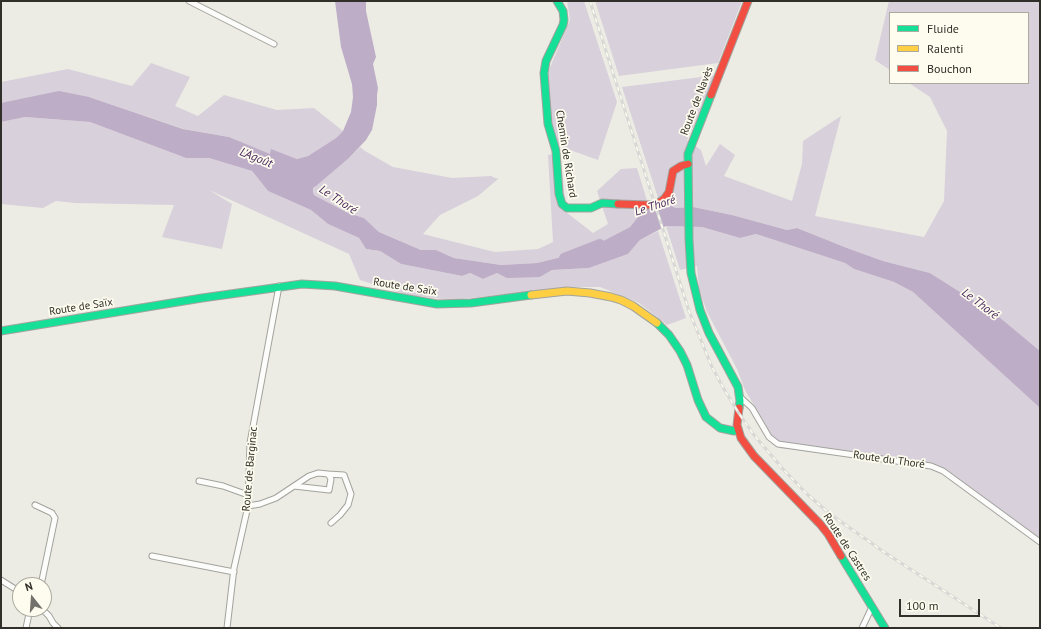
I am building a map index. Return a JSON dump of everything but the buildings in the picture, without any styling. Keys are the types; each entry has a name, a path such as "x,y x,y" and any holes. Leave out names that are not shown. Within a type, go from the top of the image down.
{"street":[{"path":"189,1 274,44"},
{"name":"Chemin de Richard","path":"557,1 564,15 563,25 545,67 548,124 556,151 562,204 566,208 577,209 591,208 602,203 650,206 664,199 669,192 673,171 688,164"},
{"name":"Route de Navès","path":"740,396 735,379 709,333 698,306 693,282 689,239 688,154 748,1"},
{"name":"Route de Saïx","path":"1,331 279,286 302,284 320,284 437,304 471,303 567,291 590,293 611,297 633,306 653,319 669,335 680,351 687,365 698,400 706,417 720,428 734,431 738,430"},
{"name":"Route de Barginac","path":"227,628 234,572 248,506 250,443 279,286"},
{"path":"738,430 740,396"},
{"name":"Route du Thoré","path":"740,396 752,408 770,437 778,444 931,466 944,471 1040,542"},
{"name":"Route de Castres","path":"738,430 741,438 751,452 820,524 884,628"},
{"path":"248,506 260,504 276,498 309,476 318,473 344,475 351,494 348,505 331,523"},
{"path":"294,486 329,490 331,479 328,474"},
{"path":"199,481 223,486 248,495"},
{"path":"35,504 52,513 55,518 43,577"},
{"path":"152,556 234,572"},
{"path":"1,580 12,587"},
{"path":"862,628 872,608"},
{"path":"26,628 28,617"},
{"path":"50,617 58,628"}],"shaded area":[{"path":"567,1 584,1 617,102 598,160 559,146 551,121 548,72 570,20"},
{"path":"595,1 742,1 718,63 619,76"},
{"path":"889,1 1040,1 1040,351 998,316 930,273 883,261 797,228 787,230 732,215 693,207 676,208 664,203 660,204 622,87 717,75 687,140 701,150 706,166 720,144 735,155 724,176 792,201 802,164 803,141 841,116 815,216 924,237 944,201 947,131 930,97 910,84 1029,84 1029,12 889,12 889,69 875,60"},
{"path":"151,63 190,77 175,106 198,116 224,95 277,110 314,108 343,131 336,138 308,156 297,159 272,150 271,155 229,137 184,129 89,97 1,103 1,82 68,69 132,86"},
{"path":"25,117 90,122 186,158 209,158 252,171 268,191 311,210 328,224 359,238 366,249 380,251 401,264 462,276 470,273 483,279 497,273 540,277 552,270 589,268 628,254 640,240 658,231 686,318 667,325 639,303 600,287 572,287 452,300 408,295 360,280 349,254 209,190 232,204 222,249 162,237 174,205 75,203 56,201 43,208 1,204 1,122"},
{"path":"360,147 393,167 452,178 491,176 498,179 478,196 440,215 423,234 495,252 538,249 553,242 548,155 555,154 562,170 566,212 593,233 608,224 597,191 621,169 637,168 649,207 645,208 630,227 582,252 537,263 501,265 454,258 436,250 421,250 379,232 364,218 348,213 314,195 313,188"},
{"path":"666,226 702,227 740,238 756,234 845,263 854,269 894,282 913,292 1040,408 1040,542 934,467 779,448 745,390 737,369 707,312 699,289 697,266 680,270"}],"water":[{"name":"L'Agoût","path":"335,1 366,1 366,11 376,57 373,64 378,88 377,105 372,130 366,140 349,158 313,188 314,195 348,213 364,218 379,232 421,250 436,250 454,258 501,265 537,263 582,252 630,227 645,208 664,203 676,208 693,207 732,215 787,230 797,228 883,261 930,273 998,316 1040,351 1040,408 913,292 894,282 854,269 845,263 756,234 740,238 702,227 666,226 640,240 628,254 589,268 552,270 540,277 507,278 497,273 483,279 470,273 462,276 401,264 380,251 366,249 359,238 328,224 311,210 268,191 252,171 209,158 186,158 90,122 25,117 1,122 1,103 59,91 89,97 183,129 229,137 270,154 271,149 297,159 308,156 336,138 343,131 351,112 353,97 352,84 341,47"}],"waterway":[{"name":"Le Thoré","path":"564,258 600,244"}],"railway":[{"path":"590,1 689,311 712,367 738,412 754,435 782,468 807,494 830,514 884,552 1001,628"}],"traffic: fast":[{"path":"557,1 563,11 564,20 546,61 544,73 548,124 556,151 559,194 562,204 567,208 591,208 602,203 618,204"},
{"path":"711,95 688,154 691,273 700,310 709,333 738,387 740,401 739,408"},
{"path":"1,331 202,298 302,284 335,286 437,304 471,303 531,295"},
{"path":"657,323 669,335 680,351 687,365 698,400 706,417 720,428 734,431 738,430"},
{"path":"841,556 885,628"}],"traffic: slow":[{"path":"531,295 567,291 611,297 633,306 657,323"}],"traffic: jam":[{"path":"711,95 748,1"},
{"path":"618,204 657,204 664,199 669,192 673,171 688,164"},
{"path":"739,408 737,425 741,438 754,456 820,524 828,534 841,556"}]}
